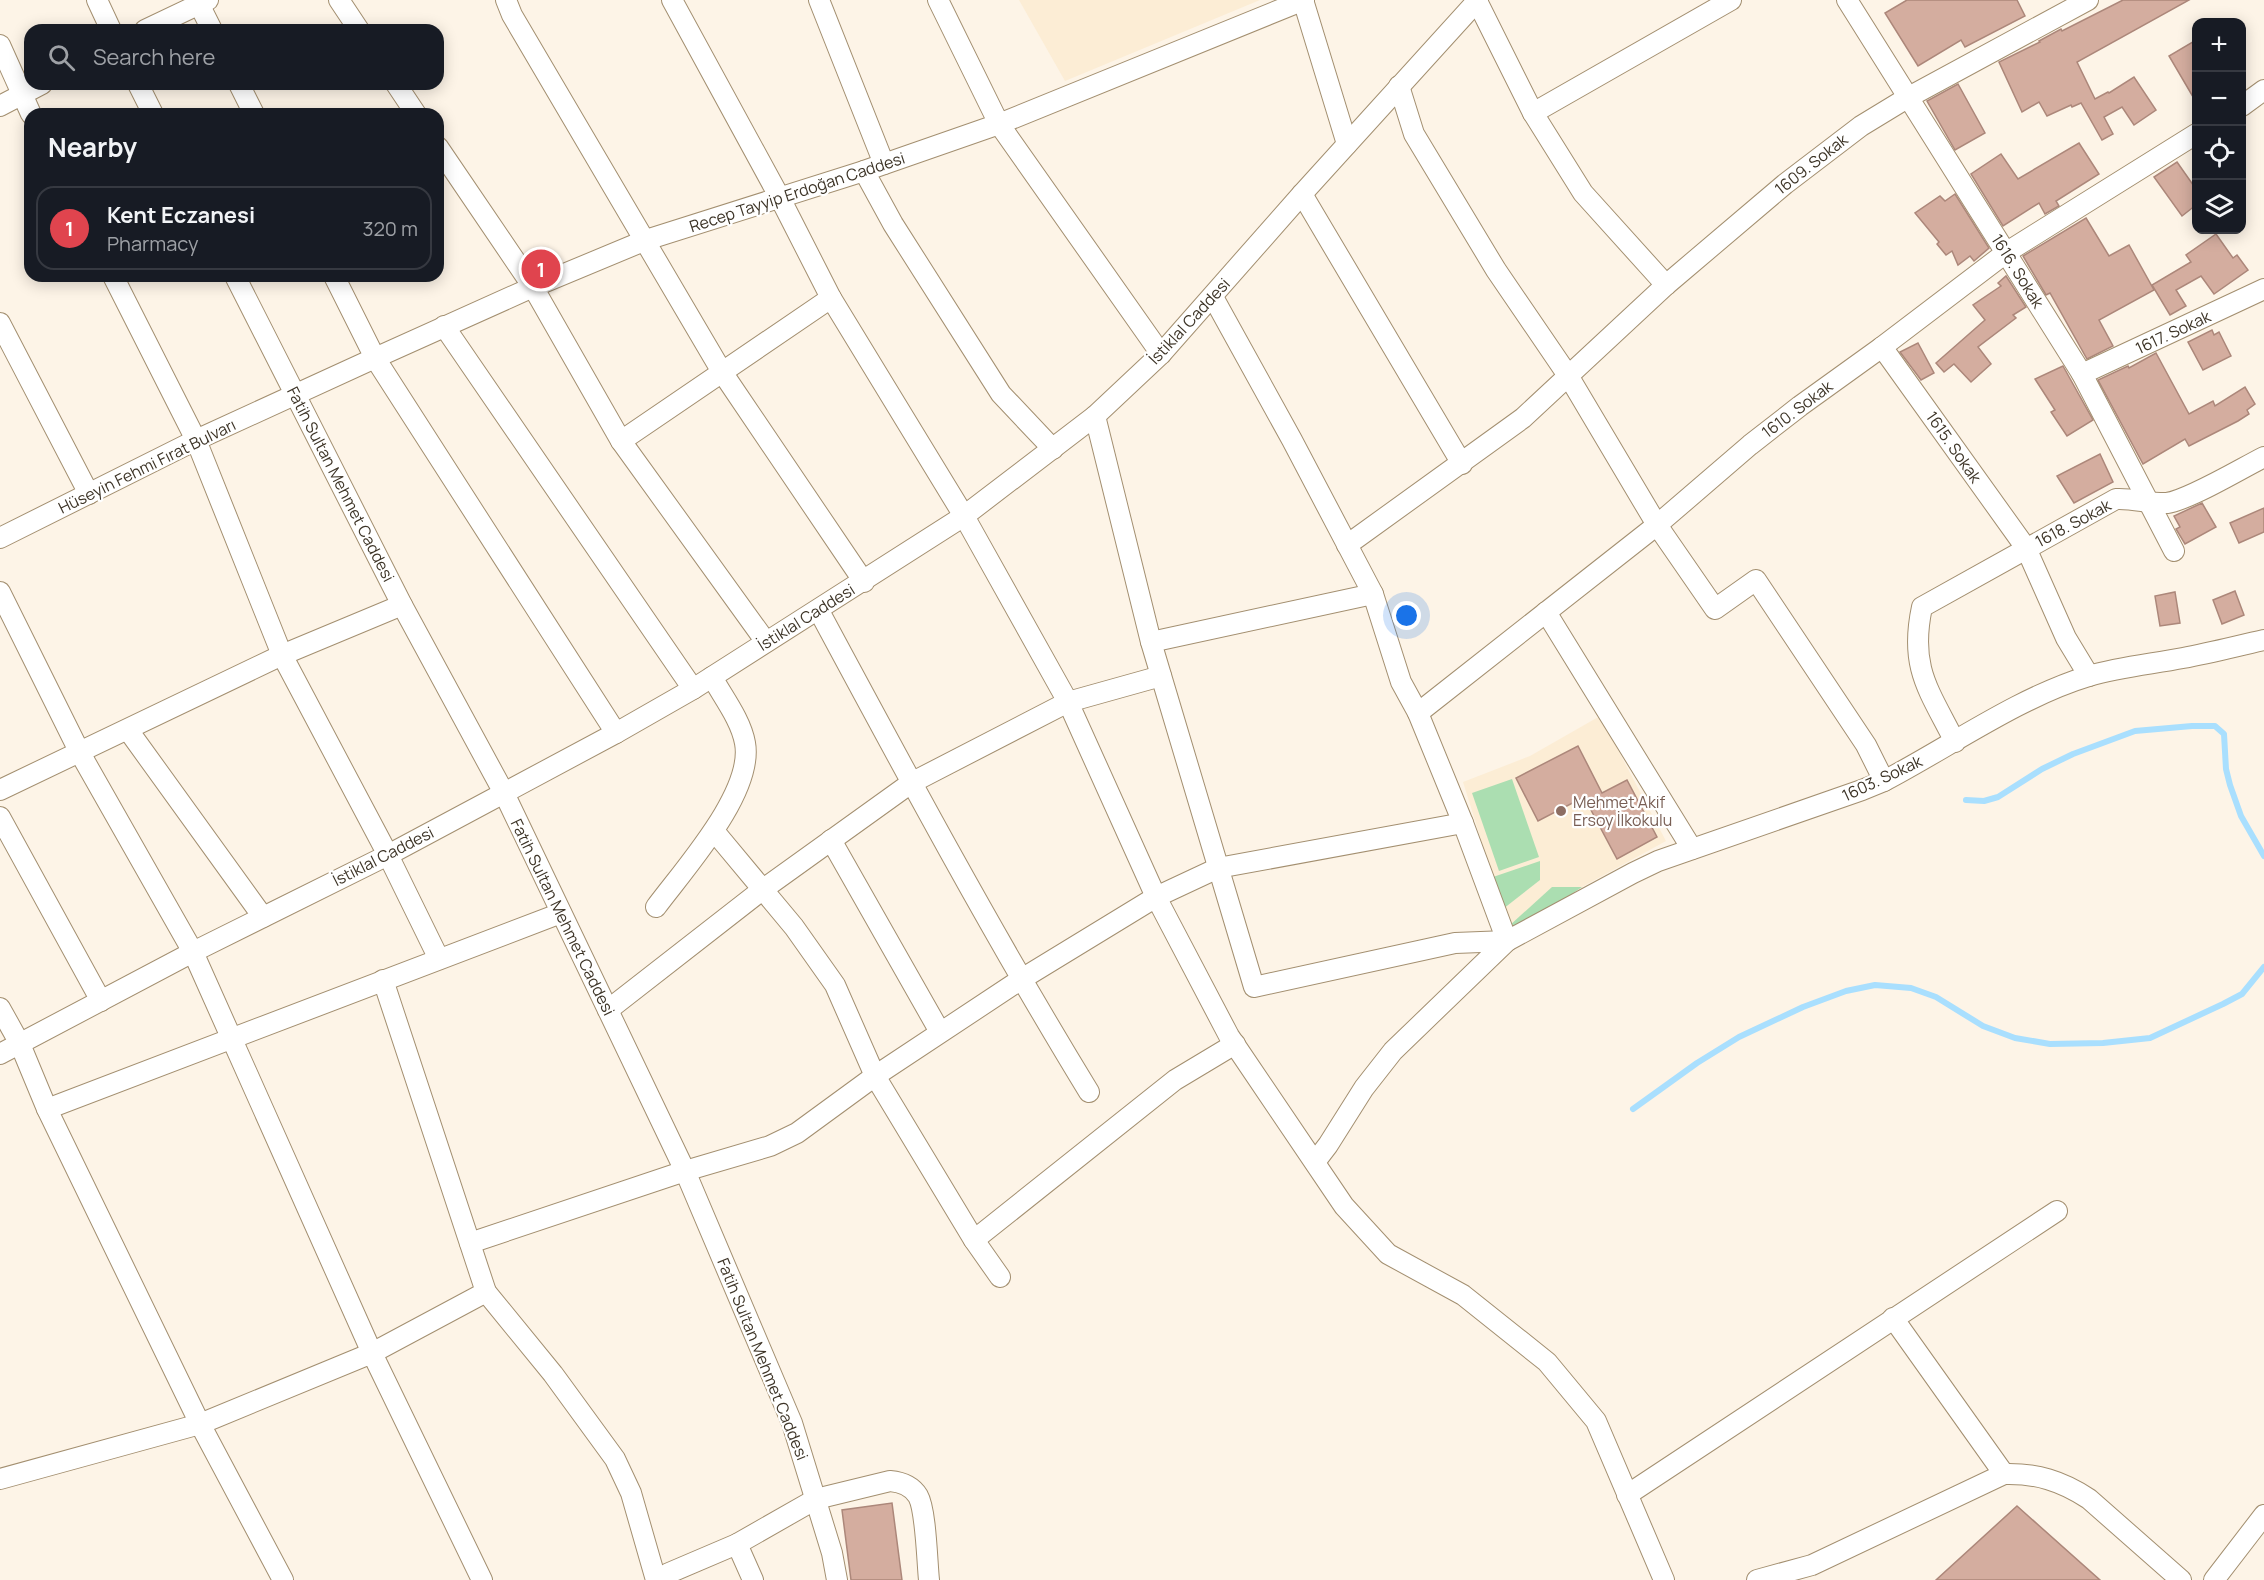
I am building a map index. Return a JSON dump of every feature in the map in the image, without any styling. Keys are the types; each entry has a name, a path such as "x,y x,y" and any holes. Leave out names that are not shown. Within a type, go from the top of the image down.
{"street":[{"path":"97,0 108,24"},
{"path":"339,0 355,24"},
{"path":"506,0 512,15 722,372 864,582"},
{"path":"672,0 780,198 831,298 964,516 1068,702 1155,897 1235,1044 1344,1206 1388,1254 1463,1295 1547,1362 1596,1421 1664,1580"},
{"path":"819,0 884,164"},
{"path":"938,0 999,124 1161,354"},
{"path":"1303,0 1347,144"},
{"name":"Recep Tayyip Erdoğan Caddesi","path":"296,395 444,326 646,240 864,171 999,124 1303,0"},
{"path":"1477,0 1533,113 1583,194 1666,285"},
{"name":"İstiklal Caddesi","path":"0,1054 193,952 388,855 616,733 693,689 864,582 964,516 1095,416 1161,354 1477,0"},
{"path":"1533,113 1731,0"},
{"name":"1616. Sokak","path":"1847,0 2082,374 2174,551"},
{"name":"1609. Sokak","path":"1347,545 1523,418 1666,285 1826,152 1861,126 1907,98 2088,0"},
{"path":"156,24 202,2 210,24"},
{"path":"0,45 29,108"},
{"path":"1399,86 1414,134 1496,270 1569,377 1657,525 1715,609 1756,580 1866,745 1884,781"},
{"path":"0,106 31,90"},
{"path":"141,90 150,108"},
{"path":"242,90 251,108"},
{"path":"400,90 412,108"},
{"path":"2246,103 2264,90"},
{"name":"1610. Sokak","path":"1418,713 1657,525 1758,438 1800,406 2007,252 2192,136"},
{"path":"444,156 533,287 621,441 766,642"},
{"path":"864,171 893,224 1001,394 1053,449"},
{"path":"1302,194 1462,464"},
{"path":"116,282 196,440 282,655 388,855 439,959"},
{"name":"Fatih Sultan Mehmet Caddesi","path":"238,282 402,605 504,793 685,1171 792,1423 832,1553 837,1580"},
{"path":"337,282 375,358 616,733"},
{"name":"1617. Sokak","path":"2082,374 2264,290"},
{"path":"1213,297 1373,594 1401,682 1418,713 1507,941"},
{"path":"621,441 831,298"},
{"path":"0,323 89,494"},
{"path":"444,326 693,689"},
{"name":"1615. Sokak","path":"1882,346 2026,548 2066,638 2089,676"},
{"name":"Hüseyin Fehmi Fırat Bulvarı","path":"0,538 196,440 296,395"},
{"path":"1095,416 1151,642 1254,987 1455,943 1507,941"},
{"name":"1618. Sokak","path":"1955,742 1921,672 1917,650 1922,607 2116,499 2132,498 2167,503 2183,498 2264,457"},
{"path":"0,592 80,753 193,952 372,1353 482,1580"},
{"path":"1151,642 1373,594"},
{"path":"0,790 282,655 402,605"},
{"path":"819,610 1020,980 1089,1092"},
{"path":"1546,612 1692,849"},
{"name":"1603. Sokak","path":"1507,941 1633,873 1692,849 1884,781 2022,705 2089,676 2155,662 2183,659 2264,640"},
{"path":"608,1010 762,890 911,783 1068,702 1161,676"},
{"path":"656,907 714,831 741,783 746,755 743,732 712,677"},
{"path":"128,730 263,917"},
{"path":"0,817 101,1001"},
{"path":"470,1243 685,1171 770,1146 797,1132 875,1076 1020,980 1155,897 1218,868 1463,824"},
{"path":"714,831 794,927 835,985 875,1076 974,1240 1000,1277"},
{"path":"831,840 940,1032"},
{"path":"47,1109 561,913"},
{"path":"1314,1162 1328,1145 1364,1088 1394,1051 1507,941"},
{"path":"383,980 486,1292 560,1383 615,1459 632,1493 657,1580 737,1544 816,1499 890,1481 906,1485 918,1496 921,1504 929,1580"},
{"path":"0,1008 20,1044 47,1109 200,1424 283,1580"},
{"path":"974,1240 1175,1080 1235,1044"},
{"path":"1628,1495 2057,1211"},
{"path":"0,1479 200,1424 372,1353 486,1292"},
{"path":"1893,1318 2004,1474"},
{"path":"1757,1580 1812,1565 2004,1474 2032,1474 2076,1490 2181,1580"},
{"path":"2214,1580 2264,1515"},
{"path":"737,1544 753,1580"}],"shaded area":[{"path":"1019,0 1260,0 1065,81"},
{"name":"Mehmet Akif Ersoy İlkokulu","path":"1600,716 1666,841 1582,887 1511,936 1463,782 1530,756"}],"green space":[{"path":"1512,779 1539,857 1499,871 1472,793"},
{"path":"1540,861 1540,880 1503,909 1493,877"},
{"path":"1552,887 1582,887 1511,936 1509,926"}],"building":[{"path":"1907,0 2017,0 2025,16 1965,47 1961,40 1918,66 1885,13"},
{"path":"2123,0 2189,0 2077,62 2095,99 2134,77 2156,110 2134,125 2122,107 2104,117 2113,134 2102,140 2081,103 2047,116 2039,102 2022,112 1999,62"},
{"path":"2192,42 2192,95 2169,56"},
{"path":"1958,84 1985,133 1955,150 1927,101"},
{"path":"2079,143 2099,174 2056,201 2059,206 2045,214 2039,203 2003,226 1971,174 2001,154 2018,179"},
{"path":"2177,162 2192,183 2192,208 2182,216 2154,177"},
{"path":"1955,194 1989,248 1974,261 1970,256 1958,265 1952,251 1946,255 1937,244 1939,242 1915,213 1940,196 1945,201"},
{"path":"2086,218 2109,256 2129,245 2154,290 2099,320 2113,346 2087,359 2050,293 2046,295 2023,256"},
{"path":"2216,234 2233,258 2237,255 2248,270 2214,294 2201,276 2176,290 2186,306 2170,315 2152,285 2191,262 2186,255"},
{"path":"2006,276 2026,307 2013,315 2016,318 1978,347 1991,364 1971,382 1954,364 1944,372 1936,363 1985,320 1973,305 2001,286 1998,283"},
{"path":"2212,330 2214,335 2219,332 2231,356 2203,370 2188,342"},
{"path":"1918,343 1934,373 1921,380 1900,352"},
{"path":"2156,353 2189,414 2213,401 2215,406 2245,387 2255,404 2247,410 2249,414 2238,421 2189,446 2185,439 2143,464 2098,380 2128,366 2129,368"},
{"path":"2063,366 2093,420 2067,436 2051,412 2055,410 2035,379"},
{"path":"2100,454 2113,482 2074,503 2057,476"},
{"path":"2202,503 2216,527 2185,544 2176,529 2180,527 2174,516"},
{"path":"2264,508 2264,532 2239,543 2230,523"},
{"path":"2235,591 2244,615 2222,624 2213,600"},
{"path":"2175,592 2180,623 2160,626 2155,596"},
{"path":"1578,746 1602,793 1627,780 1657,837 1617,859 1584,797 1538,821 1516,778"},
{"path":"892,1503 902,1580 851,1580 842,1510"},
{"path":"2017,1506 2100,1580 1936,1580"}],"waterway":[{"path":"1966,800 1984,801 1998,797 2042,769 2073,754 2135,731 2215,726 2224,734 2226,769 2241,816 2264,856"},
{"path":"1633,1109 1697,1063 1739,1037 1803,1007 1846,991 1875,985 1911,988 1936,997 1983,1026 2015,1038 2050,1044 2103,1043 2150,1038 2223,1004 2242,994 2264,967"}],"place":[{"name":"Kent Eczanesi","path":"541,269"},
{"name":"Mehmet Akif Ersoy İlkokulu","path":"1561,811"}]}
